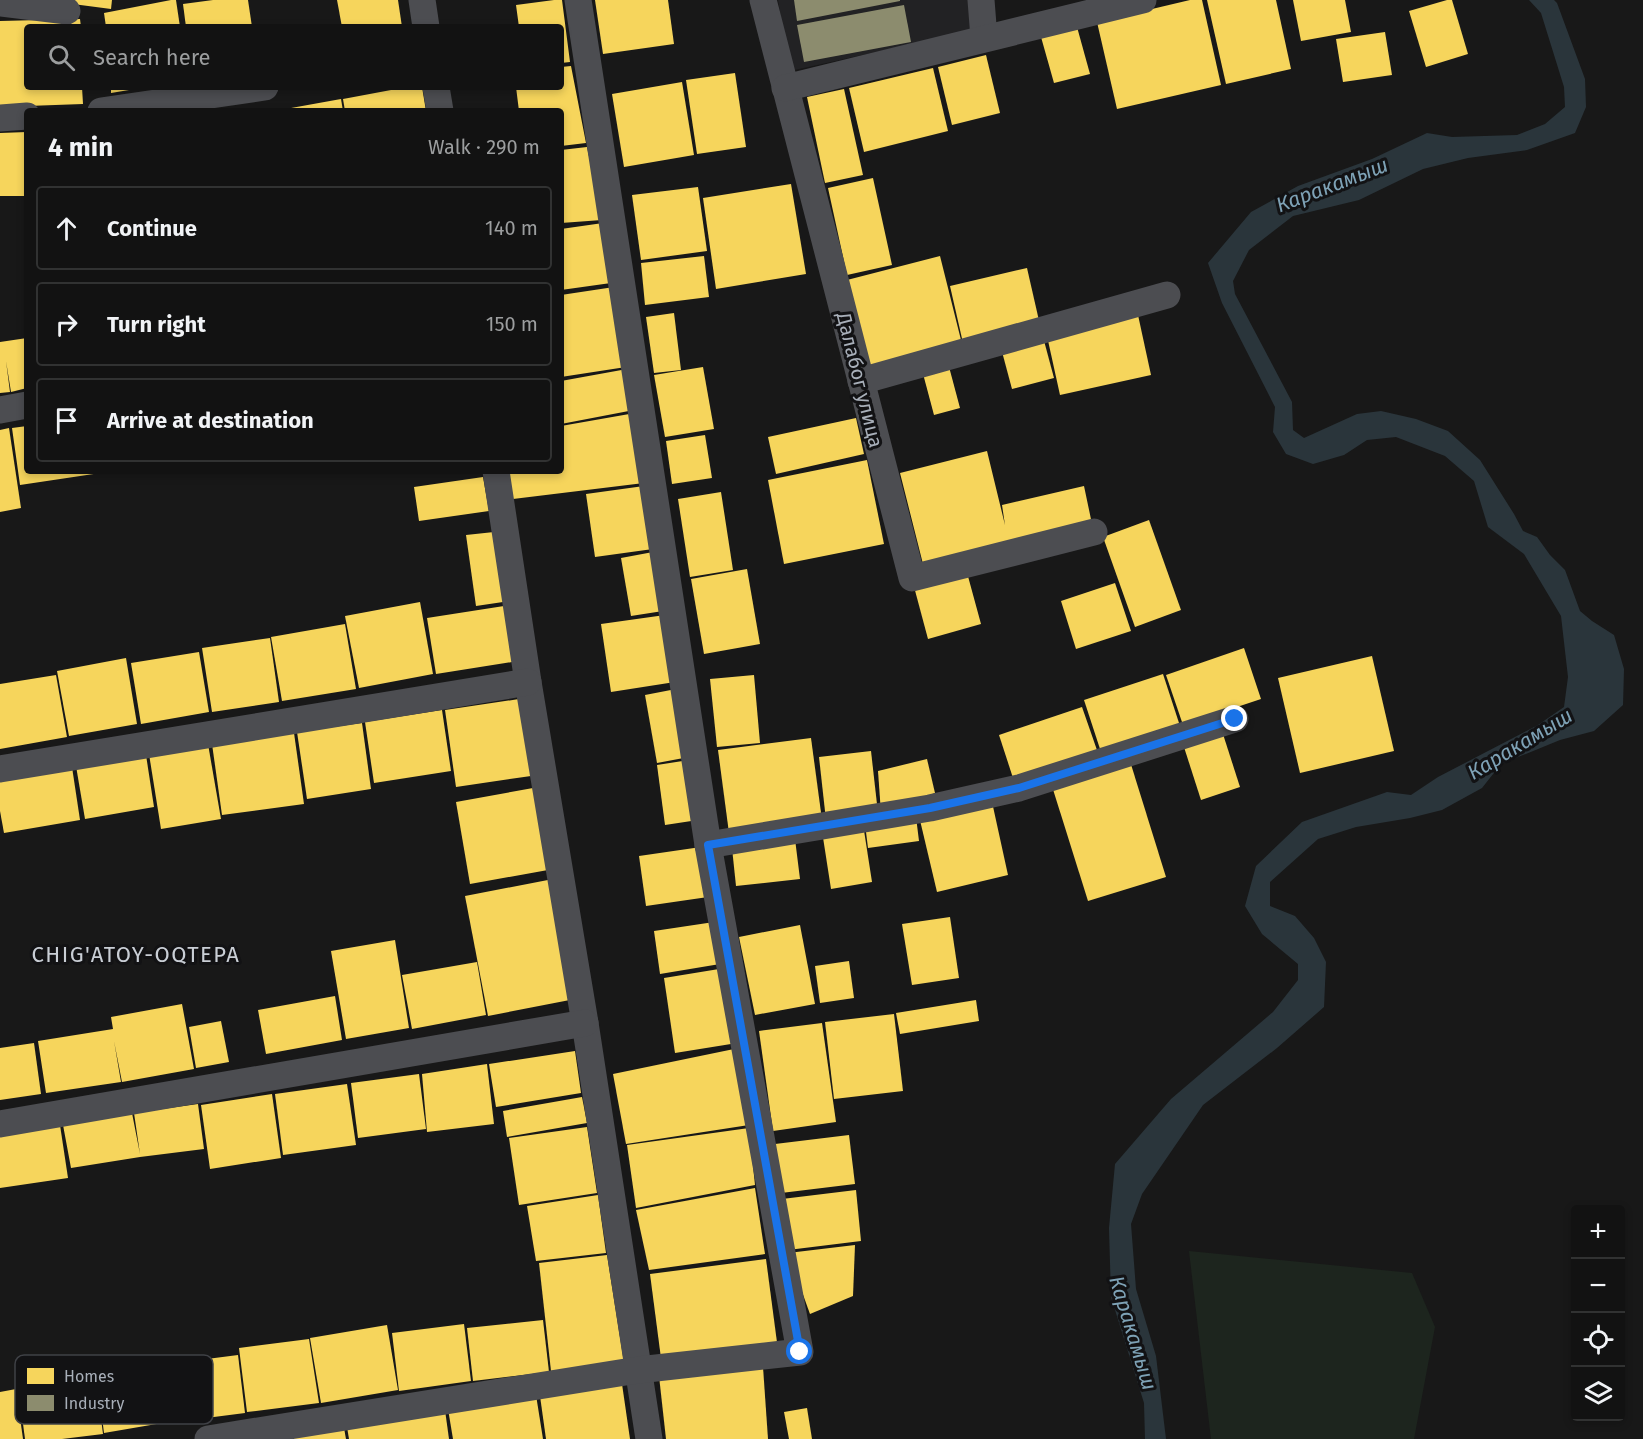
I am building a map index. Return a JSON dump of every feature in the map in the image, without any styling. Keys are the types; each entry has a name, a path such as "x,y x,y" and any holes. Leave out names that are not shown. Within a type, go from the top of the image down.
{"street":[{"path":"422,0 426,24"},
{"path":"208,1439 638,1370 800,1352 708,845 578,0"},
{"name":"Далабог улица","path":"763,0 912,578 1094,532"},
{"path":"981,0 984,38"},
{"path":"785,88 1143,0"},
{"path":"0,3 67,11"},
{"path":"122,108 244,90"},
{"path":"436,90 440,108"},
{"path":"0,118 24,116"},
{"path":"861,381 1167,295"},
{"path":"0,410 24,406"},
{"path":"496,474 650,1439"},
{"path":"0,769 528,682"},
{"path":"708,845 930,808 1019,788 1235,719"},
{"path":"0,1124 585,1023"}],"shaded area":[{"path":"778,0 974,0 976,30 790,71"},
{"path":"1189,1251 1412,1273 1435,1327 1414,1439 1211,1439"}],"water":[{"name":"Каракамыш","path":"1529,0 1554,0 1557,3 1585,79 1586,107 1575,133 1527,150 1468,158 1423,169 1359,200 1293,216 1249,250 1233,281 1235,294 1292,402 1293,430 1304,438 1357,414 1381,411 1416,419 1448,431 1480,460 1523,531 1537,537 1565,570 1580,611 1614,635 1624,669 1623,705 1594,731 1560,740 1501,764 1482,788 1442,810 1356,827 1318,839 1270,882 1270,906 1295,916 1314,938 1326,962 1324,1007 1277,1048 1203,1105 1142,1194 1131,1224 1136,1289 1156,1356 1166,1439 1145,1439 1144,1403 1111,1297 1109,1228 1115,1164 1171,1099 1273,1012 1298,980 1298,964 1262,934 1245,906 1256,866 1302,822 1387,792 1411,795 1438,777 1538,725 1564,707 1568,677 1561,616 1524,554 1488,527 1474,481 1445,456 1396,437 1367,440 1344,455 1313,464 1286,454 1273,432 1275,407 1222,303 1208,263 1251,212 1298,186 1372,159 1427,133 1452,137 1517,135 1545,124 1565,107 1564,87 1541,13"}],"building: Homes":[{"path":"50,0 112,0 111,9"},
{"path":"176,0 180,24 106,24 104,13"},
{"path":"213,0 248,0 252,24 186,24 183,4"},
{"path":"337,0 398,0 402,24 341,24"},
{"path":"562,0 570,62 564,63 564,24 519,24 516,5"},
{"path":"595,0 668,0 674,44 603,54"},
{"path":"1190,0 1202,0 1221,85 1117,109 1097,22"},
{"path":"1207,0 1276,0 1291,69 1226,84"},
{"path":"1293,0 1345,0 1351,32 1301,41"},
{"path":"1452,0 1468,54 1426,67 1409,11"},
{"path":"80,19 81,24 24,24 24,90 82,90 83,104 0,107 0,21"},
{"path":"1077,27 1090,74 1054,83 1041,37"},
{"path":"1385,32 1392,75 1343,82 1336,39"},
{"path":"986,55 1000,113 952,125 938,67"},
{"path":"571,66 586,143 564,146 564,108 519,108 516,90 564,90 564,67"},
{"path":"933,68 948,131 864,152 849,88"},
{"path":"735,73 746,147 697,154 686,80"},
{"path":"682,82 694,155 624,167 612,94"},
{"path":"844,89 863,175 825,183 807,97"},
{"path":"111,90 129,90 111,93"},
{"path":"391,90 422,90 426,108 344,108 343,99"},
{"path":"341,99 342,108 291,108"},
{"path":"24,132 24,196 0,196 0,133"},
{"path":"587,147 602,220 564,223 564,150"},
{"path":"873,178 892,265 847,275 828,188"},
{"path":"791,184 806,274 716,289 703,198"},
{"path":"698,187 707,251 641,260 632,195"},
{"path":"603,223 611,283 564,290 564,229"},
{"path":"704,256 709,297 645,305 641,263"},
{"path":"940,256 962,344 869,368 847,280"},
{"path":"1027,268 1040,325 963,343 950,286"},
{"path":"614,287 626,367 564,377 564,295"},
{"path":"674,313 681,370 654,373 646,317"},
{"path":"1138,315 1151,375 1060,395 1047,336"},
{"path":"1043,337 1054,378 1012,389 1001,348"},
{"path":"24,338 24,389 11,392 6,361 10,392 0,393 0,342"},
{"path":"948,363 960,408 934,415 922,370"},
{"path":"703,367 714,429 665,437 654,375"},
{"path":"627,369 634,410 564,423 564,380"},
{"path":"635,413 644,483 513,499 509,474 564,474 564,425"},
{"path":"856,418 864,454 776,474 768,437"},
{"path":"24,426 24,474 94,474 20,485 12,428"},
{"path":"9,428 21,508 0,512 0,430"},
{"path":"705,435 712,478 672,484 666,441"},
{"path":"987,451 1005,525 1002,505 1084,486 1092,524 923,564 900,473"},
{"path":"867,460 884,544 784,564 768,480"},
{"path":"483,477 489,511 419,521 414,487"},
{"path":"644,486 653,549 595,557 586,494"},
{"path":"721,492 733,570 690,577 678,499"},
{"path":"1149,520 1181,610 1135,627 1103,537"},
{"path":"494,532 503,602 476,606 466,535"},
{"path":"653,552 663,611 631,616 621,558"},
{"path":"747,569 760,644 704,654 691,579"},
{"path":"966,569 981,624 928,639 913,583"},
{"path":"1115,583 1131,631 1076,649 1061,601"},
{"path":"420,602 433,674 359,688 345,616"},
{"path":"504,606 512,662 436,674 427,618"},
{"path":"665,615 675,682 611,692 601,624"},
{"path":"345,624 356,689 282,701 271,637"},
{"path":"270,638 279,702 212,712 202,648"},
{"path":"1244,648 1261,699 1183,725 1166,675"},
{"path":"199,652 209,712 141,724 131,663"},
{"path":"1372,656 1394,751 1300,773 1278,678"},
{"path":"126,658 137,724 69,736 57,671"},
{"path":"1163,674 1180,726 1101,752 1084,700"},
{"path":"56,675 67,737 0,749 0,684"},
{"path":"754,675 760,743 717,747 710,679"},
{"path":"676,689 689,757 657,763 645,695"},
{"path":"519,699 531,776 456,787 445,710"},
{"path":"1082,707 1098,753 1014,781 999,735"},
{"path":"442,710 451,771 374,783 365,722"},
{"path":"362,723 371,789 307,799 297,732"},
{"path":"1222,731 1240,787 1201,800 1183,744"},
{"path":"294,733 304,804 222,815 212,744"},
{"path":"811,738 822,820 729,833 718,750"},
{"path":"208,744 221,819 161,829 149,754"},
{"path":"871,751 878,813 826,820 819,757"},
{"path":"146,755 154,807 85,819 76,766"},
{"path":"1129,758 1166,877 1088,901 1051,783"},
{"path":"927,759 935,793 881,813 878,771"},
{"path":"689,760 698,820 665,825 657,765"},
{"path":"72,767 80,820 4,833 0,811 0,779"},
{"path":"533,788 548,870 470,884 456,802"},
{"path":"992,802 1008,875 937,892 919,816"},
{"path":"916,817 919,841 868,848 865,824"},
{"path":"863,824 872,882 831,889 822,831"},
{"path":"795,839 800,879 736,886 732,848"},
{"path":"701,847 708,897 646,906 639,856"},
{"path":"553,879 575,999 488,1016 465,896"},
{"path":"950,917 959,978 912,985 902,924"},
{"path":"714,922 720,964 660,974 654,931"},
{"path":"800,925 815,1004 755,1015 739,937"},
{"path":"395,940 409,1028 346,1039 331,951"},
{"path":"849,961 854,998 820,1003 815,966"},
{"path":"477,962 486,1015 412,1029 402,975"},
{"path":"719,969 731,1044 675,1053 664,978"},
{"path":"335,996 342,1040 266,1054 258,1010"},
{"path":"976,1000 979,1021 900,1034 896,1013"},
{"path":"182,1004 194,1069 122,1082 114,1041 121,1082 46,1093 38,1041 113,1029 111,1017"},
{"path":"894,1014 903,1091 834,1099 825,1022"},
{"path":"221,1021 229,1062 196,1068 189,1027"},
{"path":"822,1023 836,1122 773,1131 759,1031"},
{"path":"34,1043 41,1094 0,1100 0,1048"},
{"path":"734,1049 749,1125 626,1144 613,1074"},
{"path":"575,1051 581,1093 496,1107 489,1064"},
{"path":"487,1064 494,1124 427,1132 422,1074"},
{"path":"419,1074 426,1129 358,1138 351,1083"},
{"path":"347,1084 356,1145 283,1155 275,1094"},
{"path":"272,1094 281,1158 210,1169 201,1105"},
{"path":"582,1097 587,1123 507,1137 503,1111"},
{"path":"198,1104 204,1149 71,1168 63,1125 132,1113 140,1154 134,1113"},
{"path":"60,1125 68,1178 0,1188 0,1134"},
{"path":"587,1127 597,1193 519,1205 509,1138"},
{"path":"749,1128 755,1185 636,1208 627,1145"},
{"path":"849,1135 855,1184 781,1193 775,1144"},
{"path":"755,1188 765,1254 649,1270 636,1210"},
{"path":"856,1190 861,1241 788,1250 782,1199"},
{"path":"598,1195 606,1253 536,1261 527,1206"},
{"path":"855,1245 853,1296 810,1314 788,1253"},
{"path":"607,1255 624,1363 551,1371 539,1263"},
{"path":"766,1259 778,1350 662,1366 650,1274"},
{"path":"543,1320 549,1372 473,1381 467,1328"},
{"path":"464,1324 471,1381 399,1391 392,1333"},
{"path":"387,1325 398,1390 321,1403 310,1338"},
{"path":"309,1339 319,1403 247,1412 239,1348"},
{"path":"238,1355 245,1413 213,1417 213,1358"},
{"path":"763,1367 768,1439 666,1439 659,1376"},
{"path":"622,1384 630,1439 546,1439 540,1396"},
{"path":"15,1389 15,1424 21,1424 23,1439 0,1439 0,1392"},
{"path":"536,1395 543,1439 453,1439 448,1409"},
{"path":"807,1408 812,1439 789,1439 784,1412"},
{"path":"445,1410 449,1439 349,1439 347,1427"},
{"path":"23,1424 102,1424 103,1434 62,1439 25,1439"},
{"path":"103,1424 156,1424 104,1433"},
{"path":"344,1428 346,1439 294,1439 294,1438"}],"building: Industry":[{"path":"794,0 900,0 900,1 797,21"},
{"path":"904,5 911,42 804,62 797,25"}],"district":[{"name":"CHIG'ATOY-OQTEPA","path":"136,954"}],"route":[{"path":"800,1352 708,845 930,808 1019,788 1235,719"}]}
